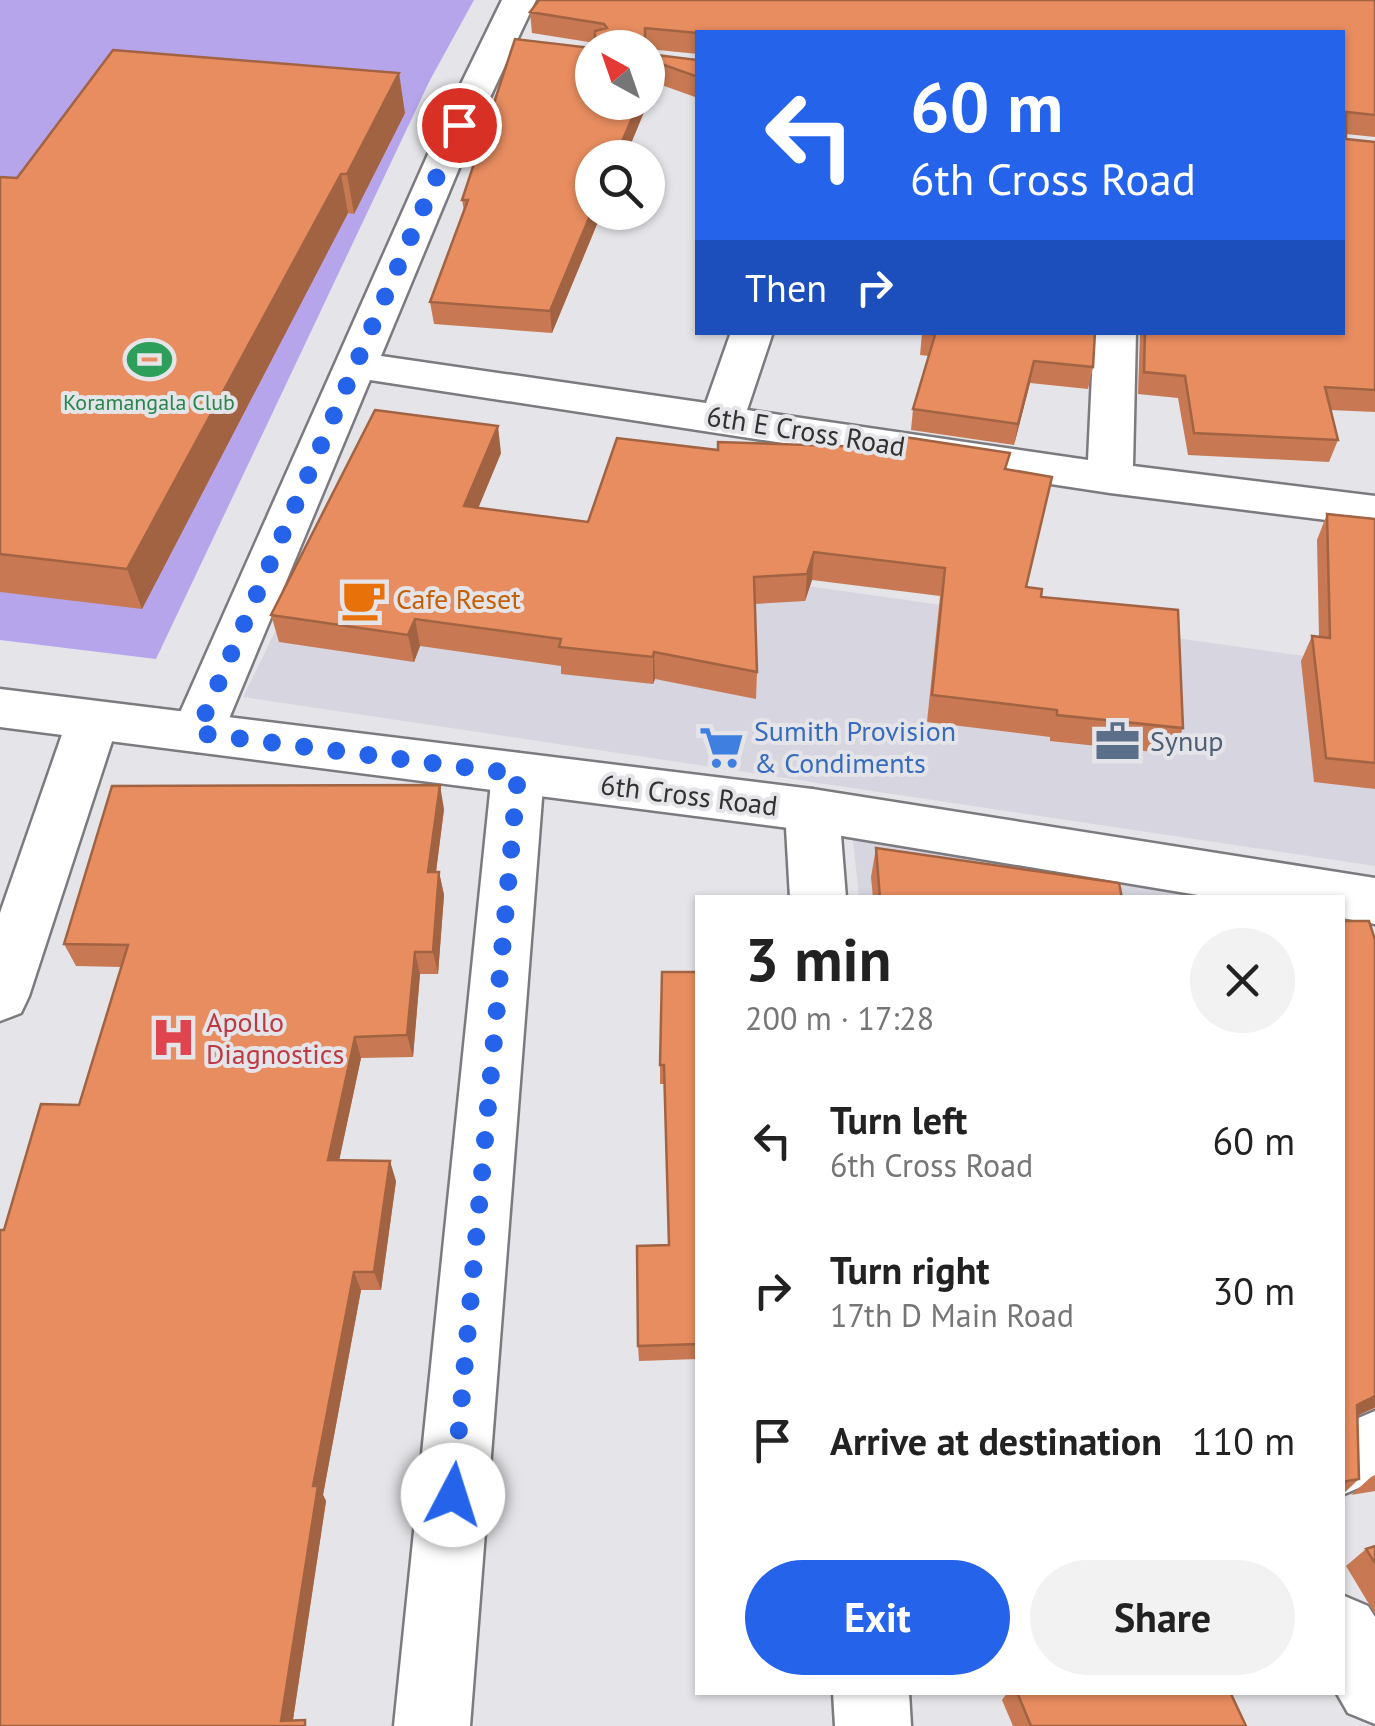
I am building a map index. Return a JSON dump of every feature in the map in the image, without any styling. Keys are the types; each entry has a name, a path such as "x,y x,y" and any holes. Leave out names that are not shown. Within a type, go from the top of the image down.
{"street":[{"path":"197,733 356,365 517,46 518,0"},
{"path":"722,418 751,335"},
{"path":"1110,478 1115,335"},
{"name":"6th E Cross Road","path":"356,365 1110,478 1375,512"},
{"name":"6th Cross Road","path":"0,708 812,810 1338,895"},
{"path":"0,996 93,720"},
{"path":"432,1726 518,774"},
{"path":"812,810 818,895"},
{"name":"6th Cross Road","path":"1345,896 1375,901"},
{"path":"1345,1459 1375,1446"},
{"path":"1345,1637 1375,1686"},
{"path":"871,1695 874,1726"}],"shaded area":[{"name":"Koramangala Club","path":"0,0 474,0 430,80 156,659 0,640"},
{"path":"331,519 1375,666 1375,866 243,697"},
{"path":"852,831 1231,895 859,895"}],"building":[{"path":"539,0 1375,0 1375,115 1346,112 1346,139 1375,142 1375,390 1325,387 1338,440 1194,433 1185,376 1144,372 1145,335 1345,335 1345,30 695,33 645,28 599,30 607,28 604,24 530,12"},
{"path":"515,39 575,46 575,120 631,120 623,140 575,140 575,230 584,230 550,311 430,302 468,200 462,200"},
{"name":"Koramangala Club","path":"113,50 399,73 127,569 0,554 0,177 17,178"},
{"path":"665,56 695,60 695,76 665,65"},
{"path":"935,335 1095,335 1093,367 1034,361 1018,424 913,409"},
{"path":"375,410 498,426 464,506 588,522 617,438 718,450 718,442 901,448 904,437 1010,453 1005,469 1052,477 1026,587 1042,589 1041,597 1178,610 1183,728 1057,715 1057,710 932,695 945,568 814,552 807,574 754,577 757,672 654,652 653,657 559,647 561,639 415,619 408,635 271,615"},
{"path":"1327,514 1375,519 1375,763 1326,758 1312,636 1330,638"},
{"path":"440,785 428,872 439,872 433,952 415,952 407,1035 355,1037 328,1160 390,1161 374,1272 354,1272 313,1486 318,1486 281,1721 305,1720 305,1726 0,1726 0,1230 4,1230 41,1104 79,1105 128,945 64,944 112,786"},
{"path":"876,848 1119,883 1121,895 880,895"},
{"path":"1345,921 1369,921 1375,940 1375,1396 1357,1405 1359,1479 1345,1481"},
{"path":"662,972 695,972 695,1344 638,1346 637,1246 669,1245 664,1065 660,1065"},
{"path":"1375,1546 1375,1563 1366,1549"},
{"path":"1018,1695 1231,1695 1246,1726 1031,1726"}],"place":[{"name":"Koramangala Club","path":"149,360"},
{"name":"Cafe Reset","path":"363,599"},
{"name":"Synup","path":"1117,741"},
{"name":"Sumith Provision & Condiments","path":"721,747"},
{"name":"Apollo Diagnostics","path":"173,1038"}],"route":[{"path":"453,1495 518,774 197,733 459,125"}]}
